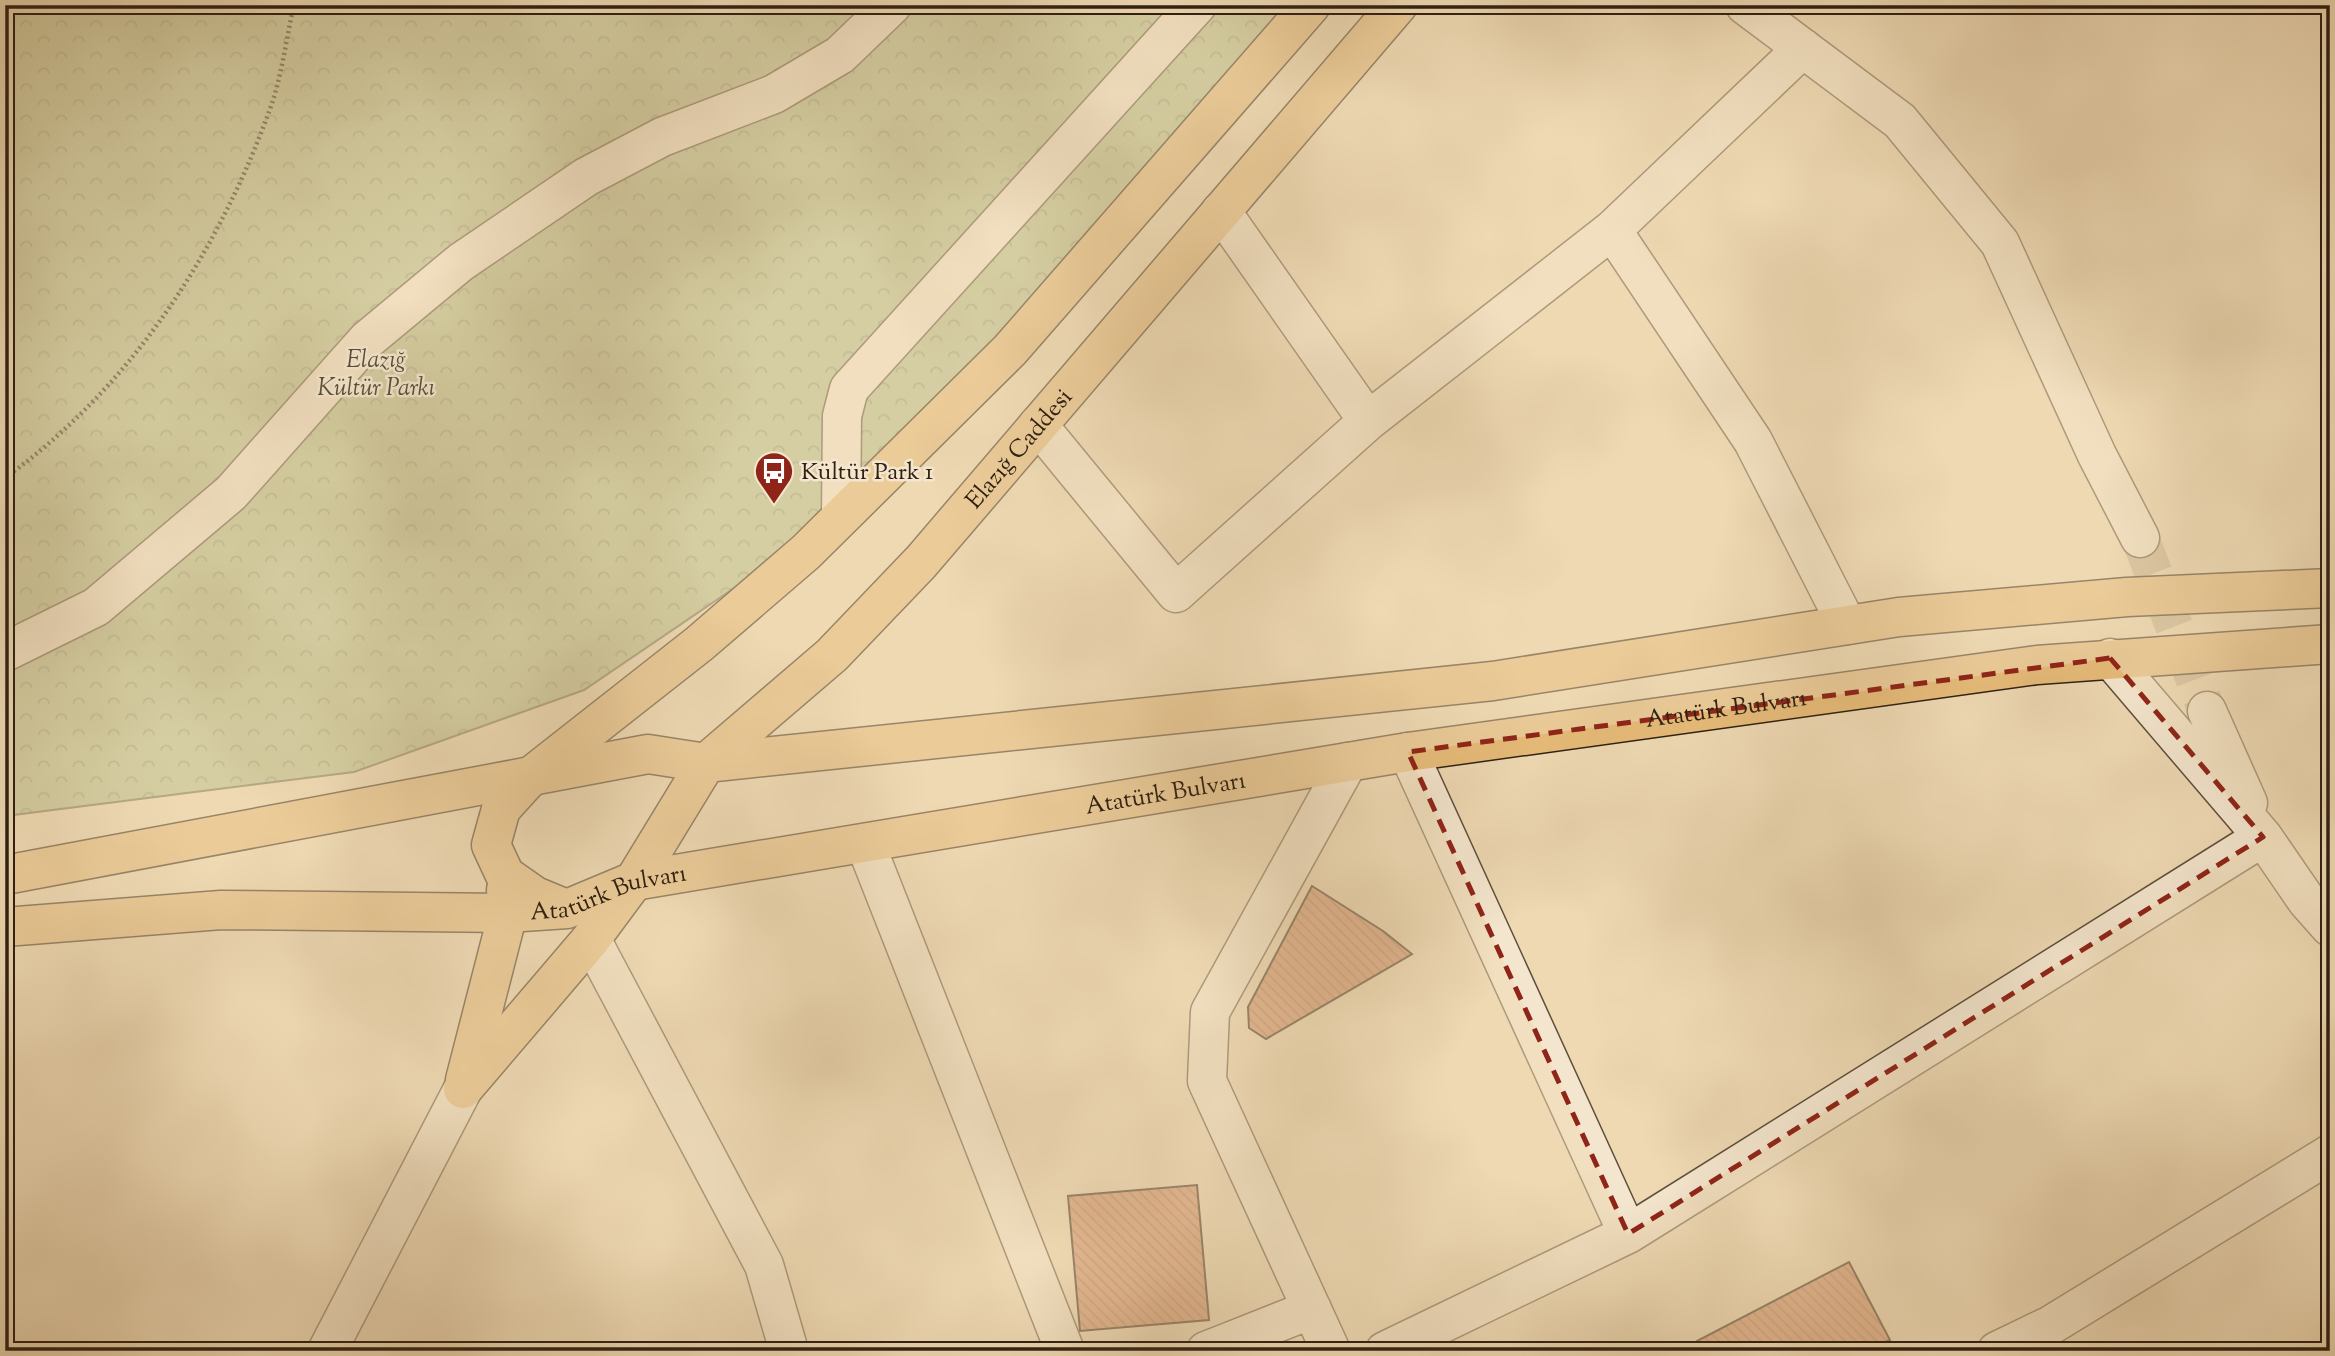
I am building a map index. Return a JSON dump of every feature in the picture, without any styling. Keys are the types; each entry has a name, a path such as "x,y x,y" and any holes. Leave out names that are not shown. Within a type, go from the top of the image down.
{"main road":[{"path":"463,1089 508,913 505,875 491,845 501,809 531,776 699,644 806,552 1010,350 1311,5"},
{"name":"Elazığ Caddesi","path":"463,1089 591,939 634,881 706,763 832,655 921,562 1398,5"},
{"path":"5,875 648,754 706,763 1493,681 1899,617 2127,597 2330,588"},
{"name":"Atatürk Bulvarı","path":"5,927 220,910 508,913 567,909 634,881 1408,752 2110,658 2330,644"},
{"path":"505,875 535,896 567,909"}],"street":[{"path":"5,652 96,607 231,493 367,340 461,262 586,177 662,137 774,94 840,55 891,5"},
{"path":"841,516 844,464 842,416 849,389 1197,5"},
{"path":"1745,5 1900,121 2000,243 2097,455 2140,538"},
{"path":"1038,425 1176,593 1368,421 1612,230 1802,48"},
{"path":"1221,211 1368,421"},
{"path":"1612,230 1753,442 1847,625"},
{"path":"2110,658 2263,837 2307,901 2330,928"},
{"path":"2207,711 2263,837"},
{"path":"1408,752 1628,1234"},
{"path":"1331,1351 1207,1081 1210,1012 1348,762"},
{"path":"1385,1351 1628,1234 2263,837"},
{"path":"865,844 1065,1351"},
{"path":"591,939 764,1265 789,1351"},
{"path":"327,1351 463,1089"},
{"path":"1997,1351 2051,1325 2330,1154"},
{"path":"1206,1351 1312,1309"}],"path":[{"path":"5,478 45,450 141,350 217,234 271,107 293,5"}],"highlighted area":[{"path":"2110,658 2263,837 1628,1234 1408,752"}],"green space":[{"name":"Elazığ Kültür Parkı","path":"5,5 1296,5 950,390 768,565 584,690 354,772 5,816"}],"building":[{"path":"1312,886 1383,931 1412,954 1266,1039 1249,1028 1248,1007"},
{"path":"1197,1185 1209,1320 1080,1331 1068,1196"},
{"path":"1849,1262 1890,1340 1868,1351 1702,1351 1697,1341"}],"tunnel":[{"path":"2140,538 2207,711"}],"place":[{"name":"Kültür Park 1","path":"774,505"}]}
